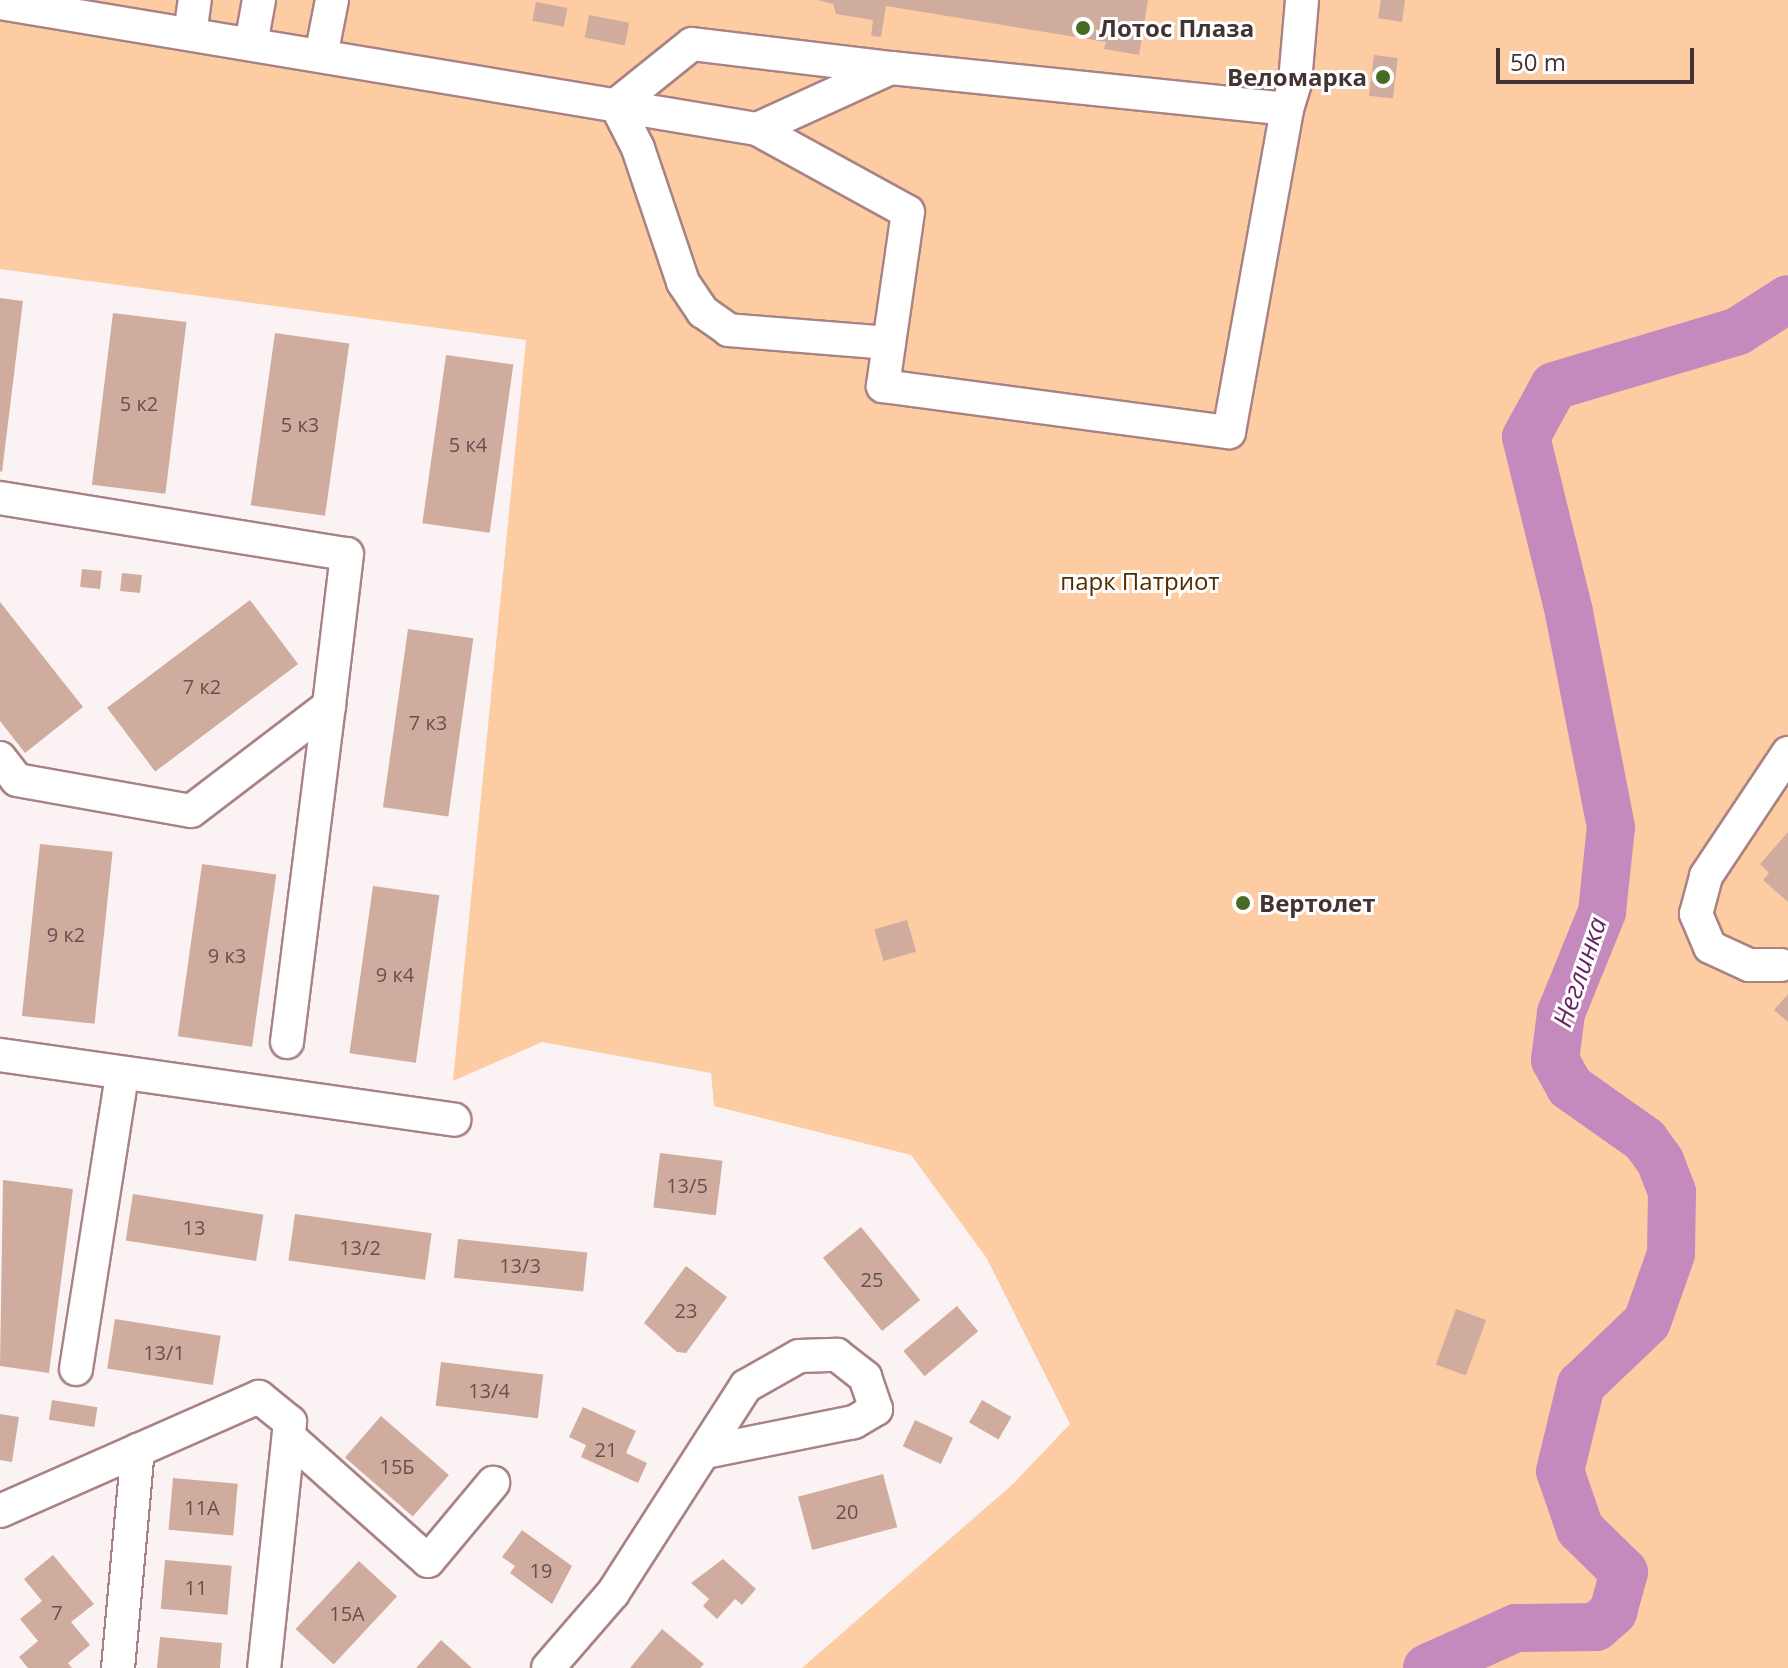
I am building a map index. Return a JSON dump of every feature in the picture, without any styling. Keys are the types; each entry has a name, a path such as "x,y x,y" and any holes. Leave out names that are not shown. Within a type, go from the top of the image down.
{"street":[{"path":"190,34 195,0"},
{"path":"251,44 259,0"},
{"path":"321,56 332,0"},
{"path":"0,3 128,12 190,34 757,129 908,212 883,386 1229,432 1287,109 1295,82 1302,0"},
{"path":"616,105 692,44 1287,109"},
{"path":"757,129 891,68"},
{"path":"616,105 638,148 683,282 703,312 729,330 889,343"},
{"path":"0,498 347,554 287,1042"},
{"path":"0,758 17,780 191,811 329,706"},
{"path":"1781,965 1749,965 1710,947 1696,914 1706,876 1788,753"},
{"path":"0,1055 454,1120"},
{"path":"76,1369 122,1074"},
{"path":"548,1668 613,1593 746,1386 799,1356 837,1355 865,1377 876,1409 854,1422 705,1452"},
{"path":"0,1511 259,1397 290,1422 264,1668"},
{"path":"289,1437 428,1561 493,1483"},
{"path":"118,1668 138,1450"}],"green space":[{"name":"парк Патриот","path":"0,0 1788,0 1788,1668 802,1668 1013,1484 1070,1424 986,1257 911,1155 714,1106 711,1073 542,1042 453,1081 526,340 0,269"}],"building":[{"name":"Лотос Плаза","path":"818,0 1148,0 1139,55 1104,49 1106,42 886,6 881,37 871,36 873,20 836,14 833,4"},
{"path":"1381,0 1405,0 1402,22 1378,18"},
{"path":"536,2 567,8 564,27 532,21"},
{"path":"589,15 629,23 625,45 585,38"},
{"name":"Веломарка","path":"1374,55 1398,58 1393,99 1369,96"},
{"path":"0,298 23,301 2,472 0,471"},
{"path":"113,313 186,322 165,494 92,485"},
{"path":"275,333 349,343 325,516 251,505"},
{"path":"446,355 513,364 490,533 422,523"},
{"path":"82,569 102,571 100,589 80,587"},
{"path":"122,573 142,575 140,593 120,591"},
{"path":"250,600 298,664 155,772 107,708"},
{"path":"0,602 83,707 25,753 0,721"},
{"path":"408,629 473,638 448,816 383,807"},
{"path":"1788,832 1788,902 1763,880 1769,873 1760,864"},
{"path":"40,844 113,852 95,1024 22,1016"},
{"path":"202,864 276,874 252,1047 178,1036"},
{"path":"373,886 439,895 416,1063 349,1053"},
{"path":"907,920 916,952 883,961 874,929"},
{"path":"1788,994 1788,1022 1774,1010"},
{"path":"660,1153 723,1161 716,1215 653,1208"},
{"path":"3,1180 73,1189 49,1373 0,1366"},
{"path":"133,1194 263,1215 256,1261 126,1240"},
{"path":"295,1214 432,1233 425,1280 288,1261"},
{"path":"861,1227 920,1300 882,1331 823,1258"},
{"path":"458,1239 587,1253 583,1291 454,1278"},
{"path":"686,1266 727,1297 686,1353 677,1352 644,1323"},
{"path":"957,1306 978,1331 925,1376 903,1351"},
{"path":"1456,1309 1486,1320 1466,1375 1436,1364"},
{"path":"115,1319 221,1336 213,1385 107,1368"},
{"path":"441,1362 543,1375 538,1418 436,1406"},
{"path":"52,1400 97,1407 94,1427 49,1420"},
{"path":"982,1400 1011,1417 998,1440 969,1423"},
{"path":"583,1407 636,1431 626,1453 647,1463 638,1483 581,1457 586,1445 569,1437"},
{"path":"0,1414 19,1417 12,1462 0,1460"},
{"path":"381,1416 449,1475 413,1517 345,1458"},
{"path":"915,1420 953,1438 941,1464 903,1446"},
{"path":"883,1474 897,1527 812,1550 798,1497"},
{"path":"173,1478 238,1484 233,1535 168,1530"},
{"path":"522,1530 572,1566 552,1604 510,1573 515,1566 502,1557"},
{"path":"53,1555 94,1604 71,1622 90,1645 68,1663 72,1668 28,1668 19,1657 38,1641 20,1619 42,1601 24,1579"},
{"path":"723,1559 756,1589 742,1605 735,1599 717,1619 703,1606 709,1599 691,1583"},
{"path":"165,1560 232,1566 227,1615 161,1609"},
{"path":"359,1561 397,1596 334,1664 296,1629"},
{"path":"662,1629 704,1664 700,1668 630,1668"},
{"path":"160,1637 222,1643 220,1668 157,1668"},
{"path":"441,1640 472,1668 416,1668"}],"waterway":[{"name":"Неглинка","path":"1427,1668 1516,1628 1596,1627 1613,1612 1624,1572 1580,1529 1560,1471 1581,1385 1647,1322 1671,1254 1672,1192 1660,1161 1645,1140 1570,1087 1555,1060 1561,1013 1602,912 1611,827 1569,612 1526,437 1554,386 1738,331 1788,299"}],"place":[{"name":"Лотос Плаза","path":"1083,28"},
{"name":"Веломарка","path":"1383,77"},
{"name":"Вертолет","path":"1243,903"}]}
